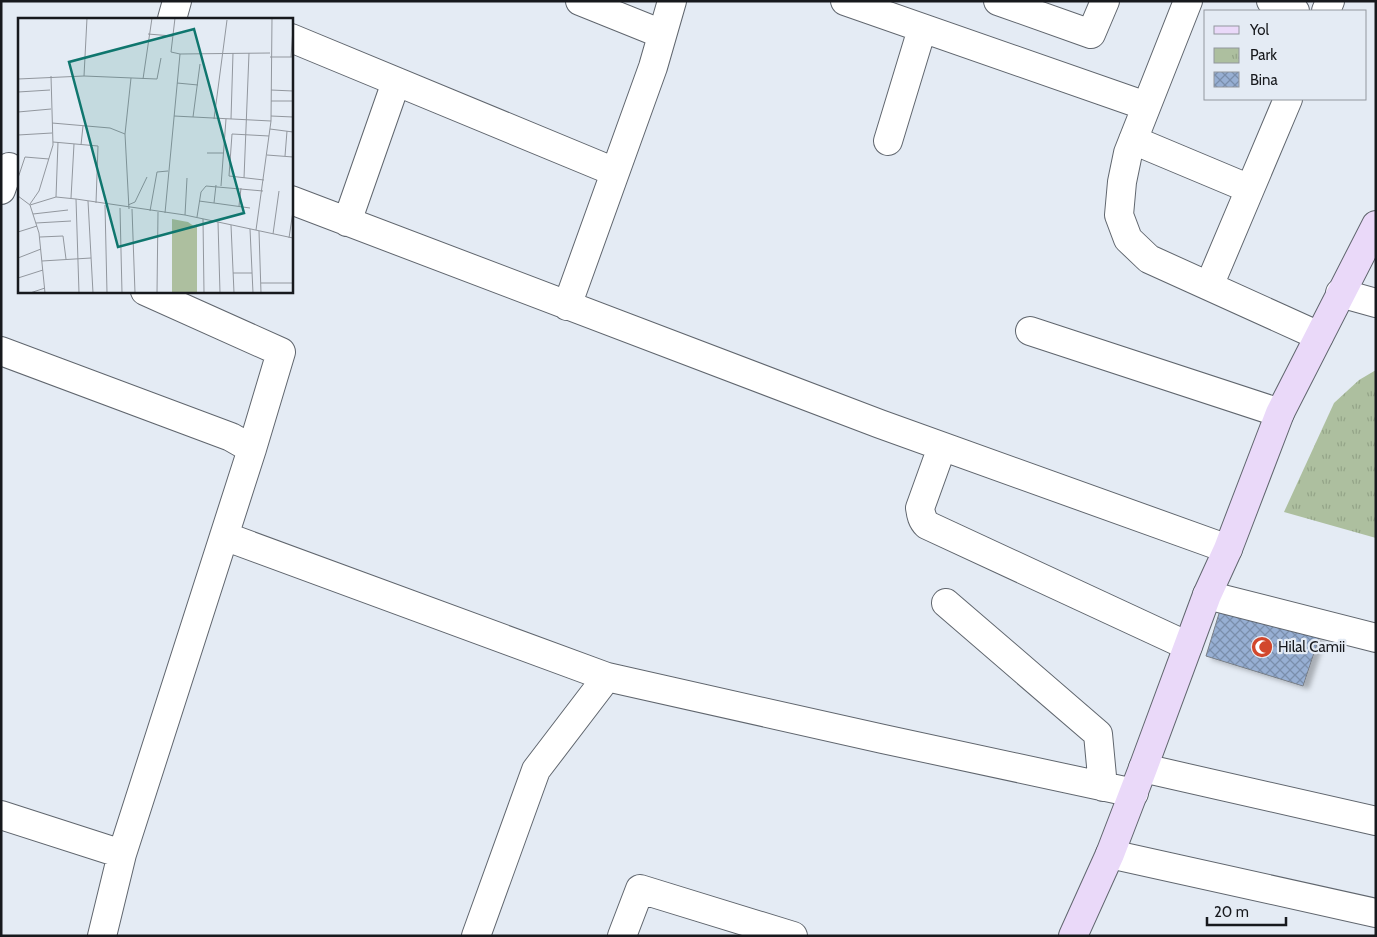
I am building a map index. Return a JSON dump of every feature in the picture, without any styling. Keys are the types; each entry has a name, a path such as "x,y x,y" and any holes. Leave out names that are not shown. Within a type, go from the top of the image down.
{"street":[{"path":"172,18 177,1"},
{"path":"580,1 662,34"},
{"path":"568,306 653,67 672,1"},
{"path":"846,1 1146,106"},
{"path":"998,1 1091,34 1105,1"},
{"path":"1188,1 1128,153 1122,182 1119,215 1128,239 1149,259 1319,336"},
{"path":"1271,1 1293,10"},
{"path":"888,141 922,28"},
{"path":"292,38 615,172"},
{"path":"347,222 396,82"},
{"path":"1209,286 1288,100"},
{"path":"1133,140 1250,189"},
{"path":"292,200 942,447 1228,549"},
{"path":"1073,936 1110,854 1207,595 1228,549 1280,413 1376,225"},
{"path":"102,936 122,854 252,449 281,352 147,292"},
{"path":"1340,293 1376,303"},
{"path":"1030,331 1280,413"},
{"path":"1,351 231,437 252,449"},
{"path":"942,447 920,508 921,515 927,526 1188,646"},
{"path":"224,536 607,677 1103,787 1138,781 1376,821"},
{"path":"1207,595 1376,638"},
{"path":"946,603 1098,734 1103,787"},
{"path":"476,936 536,770 607,677"},
{"path":"1,816 122,854"},
{"path":"1110,854 1376,913"},
{"path":"622,936 640,889 793,936"}],"green space":[{"path":"1376,370 1376,538 1284,512 1334,403 1359,380"}],"building":[{"name":"Hilal Camii","path":"1221,607 1319,638 1303,686 1206,656"}],"place":[{"name":"Hilal Camii","path":"1262,647"}]}
